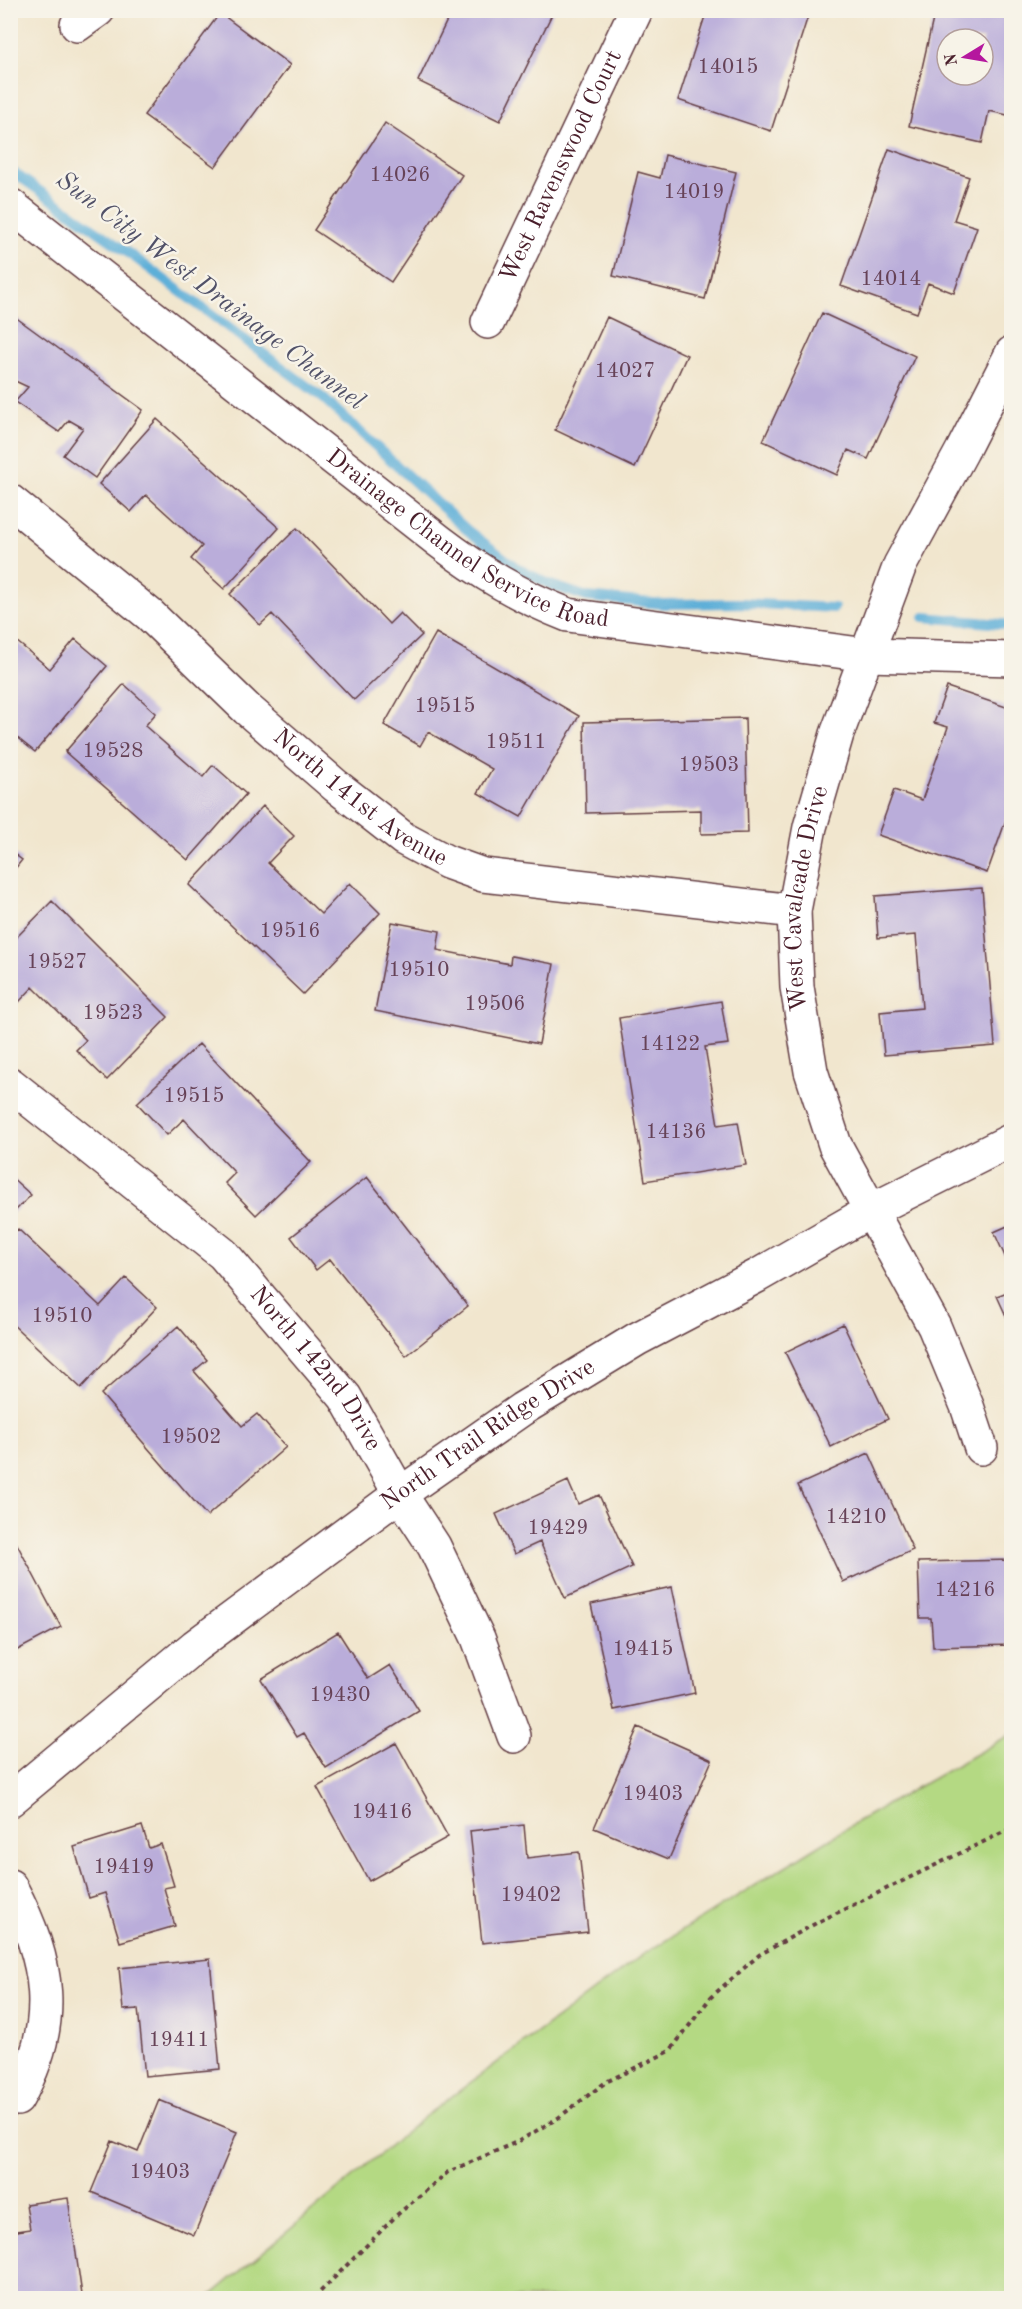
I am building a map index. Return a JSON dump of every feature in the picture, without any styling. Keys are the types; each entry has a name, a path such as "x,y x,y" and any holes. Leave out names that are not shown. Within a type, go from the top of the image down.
{"street":[{"name":"West Ravenswood Court","path":"488,322 636,10"},
{"name":"Drainage Channel Service Road","path":"10,205 439,541 479,571 517,592 568,615 869,650 1011,659"},
{"name":"West Cavalcade Drive","path":"981,1448 967,1406 934,1326 835,1144 811,1071 797,987 794,911 813,817 837,734 900,565 962,451 1011,353"},
{"name":"North 141st Avenue","path":"10,501 150,615 247,709 336,786 404,839 438,857 483,875 794,911"},
{"name":"North 142nd Drive","path":"10,1084 223,1254 345,1397 400,1494 434,1546 478,1638 514,1736"},
{"name":"North Trail Ridge Drive","path":"10,1800 195,1646 400,1494 522,1409 618,1351 872,1210 1011,1140"},
{"path":"10,1886 42,1961 46,2002 40,2046 29,2078 17,2099"}],"path":[{"path":"315,2298 398,2214 448,2172 519,2141 558,2118 606,2082 670,2051 711,1997 759,1955 820,1921 1011,1828"}],"green space":[{"path":"1011,1734 1011,2298 208,2298 424,2117 642,1955 858,1821"}],"building":[{"path":"452,10 554,10 500,121 418,81"},
{"path":"707,10 801,10 809,13 771,131 678,100"},
{"path":"935,10 1012,10 1012,116 989,111 982,143 909,126"},
{"path":"220,13 290,65 215,167 144,115"},
{"path":"385,123 462,175 391,282 314,230"},
{"path":"889,149 969,177 954,220 977,227 954,293 928,283 917,313 841,286"},
{"path":"665,155 736,172 705,299 613,276 638,172 660,178"},
{"path":"822,313 915,356 868,459 848,450 837,475 763,441"},
{"path":"11,314 143,410 95,478 63,455 83,428 69,420 59,432 15,402 28,387 13,380 10,384"},
{"path":"607,317 687,355 635,468 555,430"},
{"path":"157,419 279,528 224,589 191,559 202,546 146,495 131,512 99,484"},
{"path":"297,528 389,624 400,613 422,635 354,700 272,614 260,625 230,594"},
{"path":"436,633 579,716 521,817 478,793 492,769 428,732 420,746 384,725"},
{"path":"10,636 50,669 75,639 107,666 35,752 10,732"},
{"path":"124,684 156,713 145,726 203,777 213,765 246,794 188,860 65,752"},
{"path":"947,687 1012,709 1012,803 987,873 878,835 894,790 922,800 948,727 934,723"},
{"path":"745,718 748,833 701,834 701,810 586,813 584,722"},
{"path":"263,806 294,836 268,863 321,914 350,883 380,913 303,994 189,885"},
{"path":"10,851 22,860 10,875"},
{"path":"982,888 995,1046 884,1055 880,1012 922,1008 916,935 878,938 875,896"},
{"path":"52,901 168,1017 107,1080 76,1050 86,1040 33,987 19,1002 10,993 10,944"},
{"path":"392,922 440,931 437,950 510,964 511,956 554,964 539,1044 375,1011"},
{"path":"721,1001 728,1044 705,1047 718,1125 738,1122 746,1165 645,1181 619,1018"},
{"path":"199,1044 311,1162 256,1215 225,1183 235,1173 184,1119 167,1135 137,1103"},
{"path":"10,1176 31,1195 10,1216"},
{"path":"367,1177 468,1306 406,1356 330,1259 316,1270 291,1237"},
{"path":"1012,1224 1012,1272 994,1232"},
{"path":"18,1229 100,1306 126,1278 157,1307 81,1388 10,1322 10,1237"},
{"path":"1012,1290 1012,1329 997,1296"},
{"path":"843,1324 888,1419 831,1447 785,1352"},
{"path":"178,1326 207,1360 194,1371 242,1426 257,1414 286,1447 207,1516 101,1394"},
{"path":"869,1453 913,1550 843,1582 798,1485"},
{"path":"568,1481 578,1504 599,1495 632,1567 565,1598 540,1542 514,1554 496,1514"},
{"path":"10,1531 61,1627 10,1654"},
{"path":"1012,1560 1012,1645 933,1647 931,1618 920,1618 918,1562"},
{"path":"672,1587 695,1693 614,1710 591,1604"},
{"path":"338,1632 368,1679 390,1665 419,1711 326,1768 304,1733 297,1737 261,1679"},
{"path":"638,1727 712,1760 669,1859 594,1828"},
{"path":"396,1743 448,1837 369,1881 317,1787"},
{"path":"524,1825 527,1858 579,1852 588,1932 482,1943 470,1831"},
{"path":"142,1826 149,1848 161,1844 174,1886 164,1888 175,1926 120,1942 105,1893 89,1898 74,1847"},
{"path":"210,1959 220,2069 145,2076 138,2009 123,2010 119,1968"},
{"path":"159,2100 237,2132 194,2235 91,2192 112,2141 138,2152"},
{"path":"68,2198 82,2295 60,2298 10,2298 10,2232 30,2229 26,2204"}],"waterway":[{"name":"Sun City West Drainage Channel","path":"10,170 134,257 323,398 467,530 517,568 551,585 587,597 663,604 740,603 834,608"},
{"name":"Sun City West Drainage Channel","path":"924,617 1012,625"}]}
